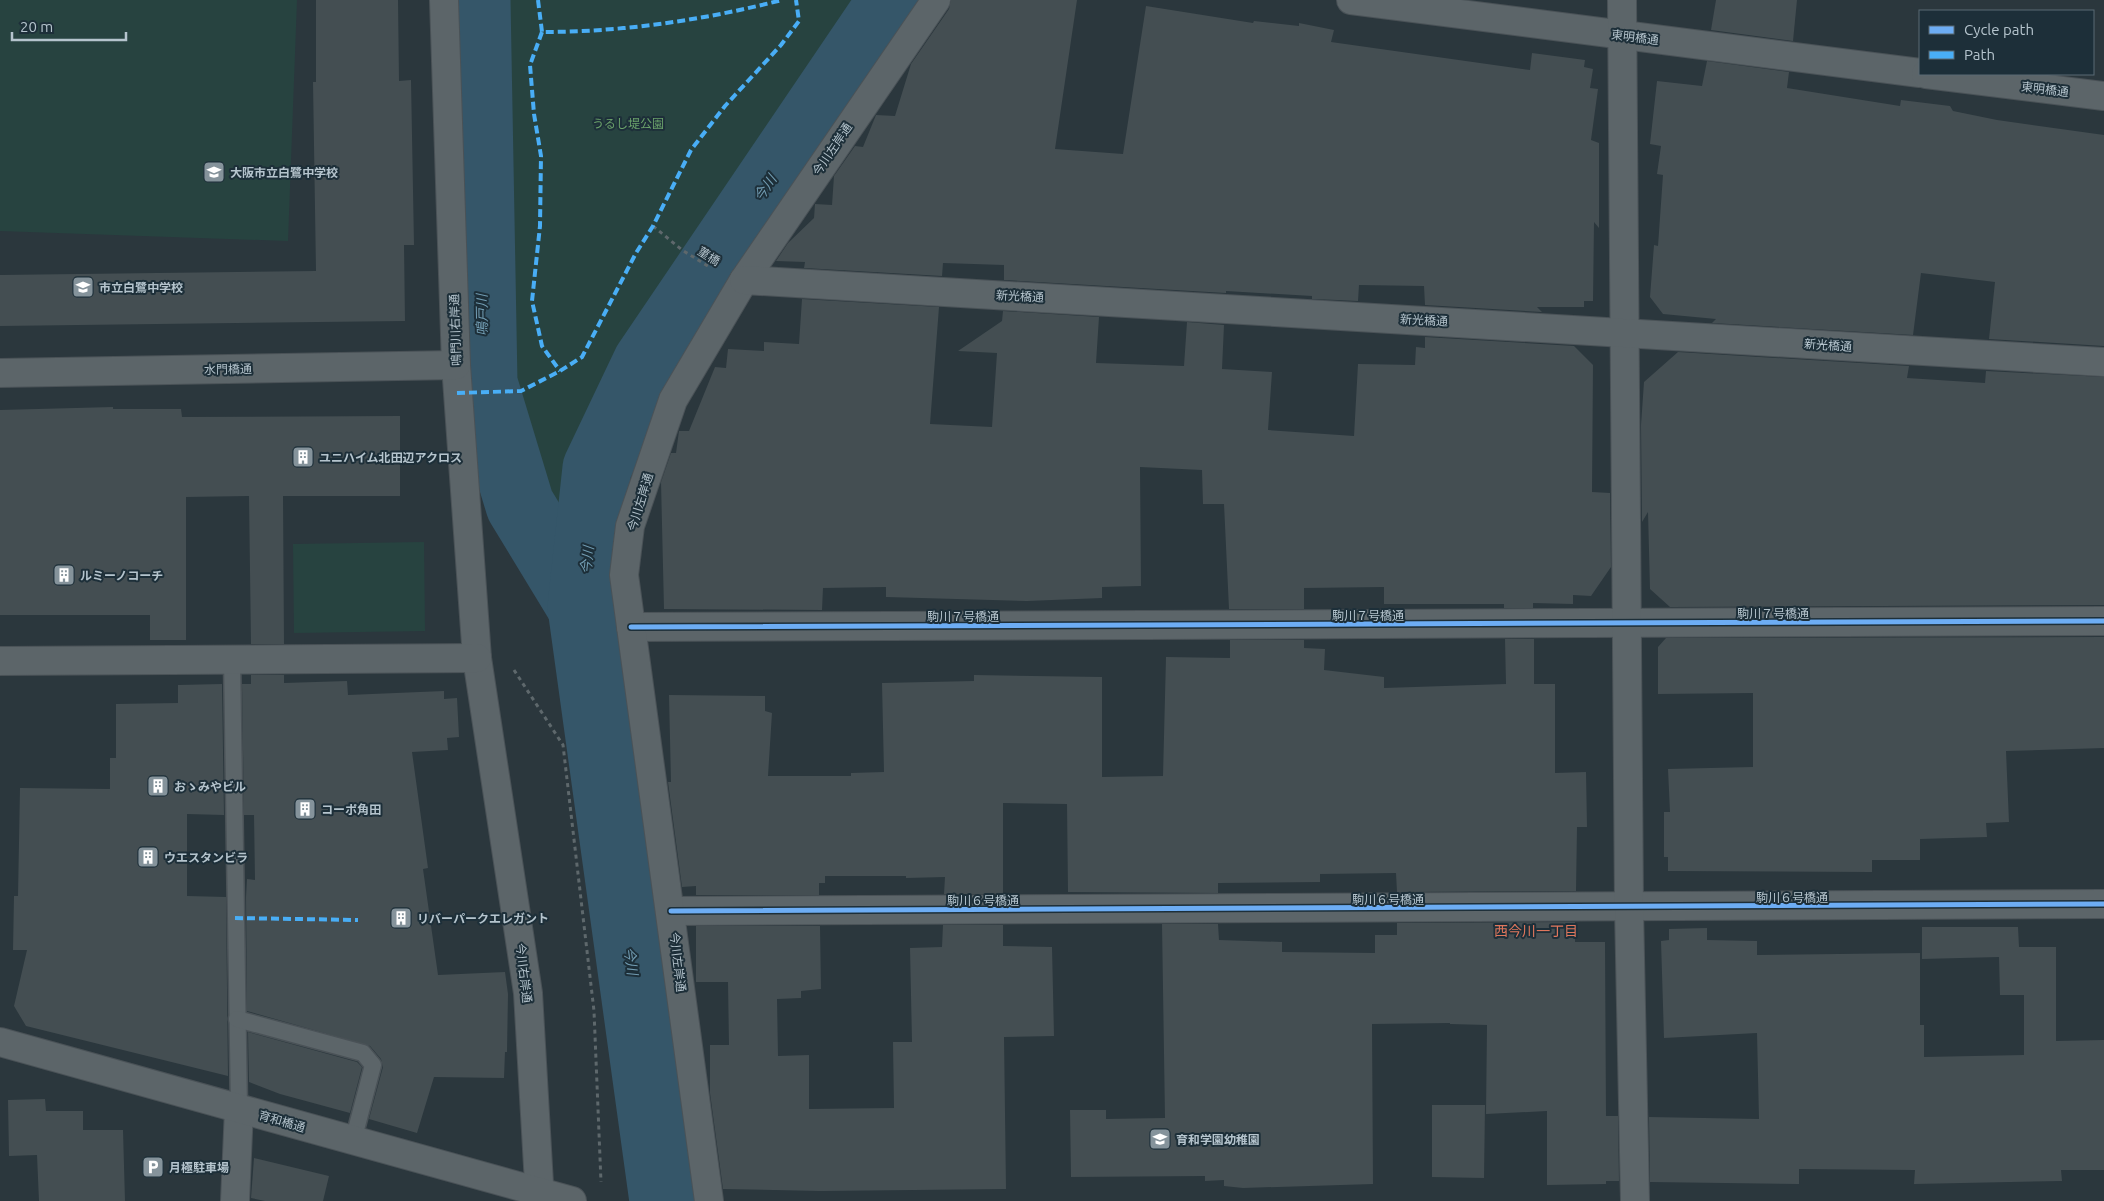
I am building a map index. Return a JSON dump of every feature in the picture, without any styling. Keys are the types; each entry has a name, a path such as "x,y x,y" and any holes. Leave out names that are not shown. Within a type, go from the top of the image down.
{"street":[{"name":"鳴門川右岸通","path":"444,0 456,365 477,658"},
{"name":"今川左岸通","path":"709,1201 624,575 630,526 673,400 732,276 936,0"},
{"name":"東明橋通","path":"1350,0 1919,73"},
{"path":"1622,0 1628,908 1635,1201"},
{"name":"東明橋通","path":"1934,75 2104,96"},
{"name":"新光橋通","path":"732,276 2104,362"},
{"name":"水門橋通","path":"0,374 456,365"},
{"name":"駒川７号橋通","path":"631,627 2104,621"},
{"path":"0,661 477,658"},
{"name":"今川右岸通","path":"477,658 528,992 553,1199"},
{"name":"駒川６号橋通","path":"671,911 1628,908 2104,904"},
{"name":"育和橋通","path":"0,1042 553,1199"},
{"path":"235,1201 238,1109"}],"lane":[{"path":"232,659 238,1109"},
{"path":"237,1019 363,1053 373,1065 353,1141"}],"path":[{"path":"512,665 563,745 594,1011 603,1192"}],"green space":[{"path":"0,0 297,0 288,241 0,231"},
{"name":"うるし堤公園","path":"502,0 854,0 620,362 578,445 564,496 559,536 541,503 527,467 518,428 513,388 510,348"},
{"path":"424,542 425,631 294,633 293,544"}],"building":[{"path":"316,0 398,0 399,81 411,80 414,245 404,245 405,321 0,326 0,275 316,271 313,82 316,82"},
{"path":"951,0 1077,0 1055,149 1123,154 1146,6 1253,23 1254,21 1299,26 1299,23 1334,30 1331,42 1530,70 1532,53 1585,60 1584,67 1593,69 1590,88 1598,89 1591,140 1599,143 1599,228 1594,222 1593,301 1584,301 1584,307 1537,307 1542,312 1425,305 1424,286 1359,285 1358,301 1312,299 1312,296 1004,280 1004,265 943,263 942,276 804,268 805,262 776,261 788,243 814,218 815,204 832,205 834,176 855,146 863,147 876,115 895,116 911,64 949,9"},
{"path":"1716,0 1797,0 1793,41 1711,30"},
{"path":"1707,61 1789,72 1787,88 1900,106 1901,100 1950,106 1953,111 1997,120 2104,135 2104,346 1989,339 1995,282 1921,273 1913,335 1712,323 1716,319 1663,314 1650,297 1654,245 1658,246 1663,175 1657,174 1661,146 1650,144 1657,81 1702,86"},
{"path":"802,299 939,307 930,424 992,427 997,353 958,351 1002,321 1003,311 1099,317 1096,363 1184,366 1187,322 1224,325 1222,369 1272,372 1268,430 1354,436 1358,364 1415,365 1416,347 1425,348 1425,337 1574,346 1593,365 1592,492 1610,493 1611,567 1591,596 1573,595 1573,604 1533,603 1533,608 1504,608 1504,604 1384,604 1384,587 1304,588 1304,609 1229,609 1224,504 1203,504 1202,470 1140,467 1141,586 1102,587 1102,598 1027,601 886,597 886,587 823,588 822,610 664,609 661,482 671,453 676,453 679,431 689,431 715,367 726,368 728,349 764,351 764,342 799,344"},
{"path":"1678,352 1909,366 1907,378 1985,383 1986,371 2104,377 2104,605 1670,607 1650,589 1648,512 1642,522 1641,425 1644,382"},
{"path":"113,407 113,409 181,409 182,417 400,416 400,496 283,496 284,644 251,644 249,496 186,497 186,640 150,640 150,615 0,615 0,410"},
{"path":"2104,637 2104,748 2006,751 2009,822 1986,823 1987,837 1920,839 1920,860 1872,860 1872,872 1668,871 1668,857 1664,857 1664,812 1670,812 1668,769 1753,767 1753,693 1658,694 1658,647 1666,638"},
{"path":"1505,639 1534,639 1534,684 1555,684 1555,773 1586,772 1587,827 1577,827 1576,891 1397,892 1396,873 1320,874 1320,882 1218,883 1218,893 1068,892 1067,804 1003,803 1003,894 944,894 945,877 906,878 906,876 825,876 825,883 819,883 819,895 696,895 696,886 682,887 668,782 671,782 669,695 765,696 765,711 772,713 768,776 851,776 851,773 884,772 882,683 974,681 974,675 1102,677 1102,777 1163,776 1166,657 1230,658 1230,640 1304,640 1304,648 1325,649 1324,670 1384,677 1384,688 1506,684"},
{"path":"251,675 284,675 284,683 347,681 348,695 444,691 444,699 457,698 459,737 447,738 448,750 412,752 428,868 423,869 438,975 505,972 508,994 507,1052 505,1052 504,1078 434,1077 417,1133 369,1119 383,1067 381,1059 370,1046 247,1011 247,879 255,880 254,815 244,815 242,684 251,684"},
{"path":"222,684 224,815 187,814 187,896 226,897 228,1076 26,1026 14,1006 27,950 13,950 14,896 18,896 20,788 110,789 110,758 116,758 116,704 178,703 178,685"},
{"path":"1575,922 1575,942 1605,942 1606,1116 1618,1116 1619,1181 1606,1181 1606,1184 1547,1185 1547,1111 1486,1114 1487,1025 1450,1023 1372,1024 1373,1184 1243,1188 1224,1186 1224,1180 1205,1181 1205,1176 1071,1177 1070,1110 1106,1110 1106,1119 1165,1118 1162,924 1218,924 1219,940 1282,942 1282,952 1375,953 1375,935 1397,935 1397,923"},
{"path":"943,925 1003,925 1003,946 1052,947 1054,1036 1004,1037 1006,1189 821,1191 723,1189 710,1093 710,1045 729,1045 728,982 696,982 696,926 820,926 821,989 801,991 801,998 777,999 778,1056 809,1055 809,1109 894,1108 893,1042 912,1042 910,948 942,947"},
{"path":"1922,927 2018,927 2019,947 2056,947 2056,1041 2104,1040 2104,1170 2061,1170 2062,1181 1914,1184 1915,1170 1799,1169 1799,1184 1650,1182 1649,1117 1759,1119 1757,1033 1664,1038 1661,941 1669,940 1669,929 1707,928 1707,940 1757,941 1757,955 1920,953 1920,1025 1924,1025 1924,1057 2024,1055 2024,995 2000,995 1999,957 1922,959"},
{"path":"248,1032 357,1062 362,1067 350,1113 280,1094 249,1082"},
{"path":"45,1099 46,1111 83,1111 83,1130 123,1130 125,1201 39,1201 37,1155 9,1156 8,1100"},
{"path":"1432,1105 1485,1105 1484,1178 1432,1177"},
{"path":"254,1158 329,1176 323,1201 265,1201 251,1198"}],"waterway":[{"name":"鳴戸川","path":"476,0 483,383 520,505 582,607"},
{"name":"今川","path":"664,1201 582,607 597,468 647,363 893,0"}],"marked path":[{"path":"538,0 542,32 603,30 663,24 782,0"},
{"path":"457,393 521,391 560,371 582,357 636,253 653,226 691,150 725,106 781,45 799,21 796,0"},
{"path":"542,32 530,65 534,114 541,156 540,226 532,301 542,346 560,371"},
{"path":"235,918 358,920"}],"cycle path":[{"path":"631,627 2104,621"},
{"path":"671,911 2104,904"}],"place":[{"name":"大阪市立白鷺中学校","path":"214,172"},
{"name":"市立白鷺中学校","path":"83,287"},
{"name":"ユニハイム北田辺アクロス","path":"303,457"},
{"name":"ルミーノコーチ","path":"64,575"},
{"name":"おゝみやビル","path":"158,786"},
{"name":"コーポ角田","path":"305,809"},
{"name":"ウエスタンビラ","path":"148,857"},
{"name":"リバーパークエレガント","path":"401,918"},
{"name":"育和学園幼稚園","path":"1160,1139"},
{"name":"月極駐車場","path":"153,1167"}],"district":[{"name":"西今川一丁目","path":"1536,931"}]}
